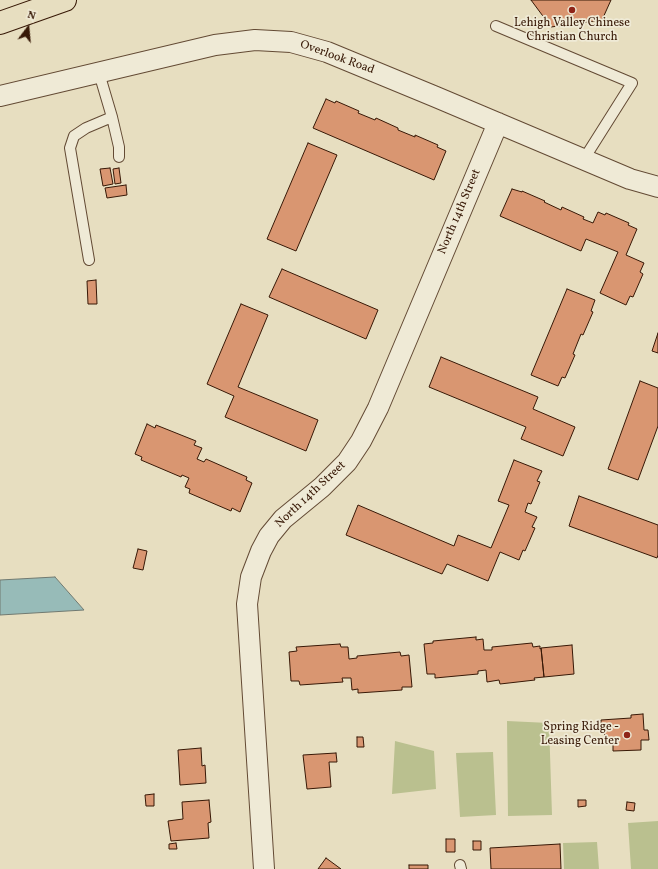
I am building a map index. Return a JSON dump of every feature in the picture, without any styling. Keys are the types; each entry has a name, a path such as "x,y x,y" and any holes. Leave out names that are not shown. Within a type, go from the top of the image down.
{"highway":[{"path":"0,23 65,0"}],"street":[{"name":"Overlook Road","path":"0,96 215,45 235,42 274,40 291,42 327,52 630,179 658,187"},
{"name":"North 14th Street","path":"264,869 247,604 251,577 255,564 263,546 282,518 322,486 346,462 361,441 378,408 498,123"}],"lane":[{"path":"496,26 632,83 584,160"},
{"path":"99,73 112,117 119,147 119,157"},
{"path":"89,260 70,148 74,136 86,128 112,117"}],"green space":[{"path":"507,721 549,723 552,815 508,816"},
{"path":"395,741 434,751 436,789 392,794"},
{"path":"493,752 496,815 460,817 456,753"},
{"path":"658,821 658,869 631,869 628,823"},
{"path":"597,842 599,869 564,869 563,843"}],"water":[{"path":"55,577 84,610 0,615 0,580"}],"building":[{"name":"Lehigh Valley Chinese Christian Church","path":"531,0 611,0 602,20 551,27"},
{"path":"326,99 335,103 336,101 375,120 376,118 398,128 398,130 415,137 415,135 438,145 437,147 446,151 434,180 313,128"},
{"path":"308,143 337,155 296,251 267,239"},
{"path":"110,168 113,184 103,186 100,169"},
{"path":"119,168 121,183 115,184 113,169"},
{"path":"126,185 127,195 107,198 105,188"},
{"path":"512,189 522,191 561,210 562,207 584,217 583,219 593,223 598,212 605,215 606,213 629,223 628,225 637,229 626,255 644,263 640,272 643,274 633,297 630,296 626,305 600,293 618,252 586,239 581,251 500,216"},
{"path":"282,269 378,310 366,339 269,297"},
{"path":"96,280 97,304 88,304 87,281"},
{"path":"567,289 595,300 591,311 593,312 583,335 581,334 573,354 575,355 565,378 562,377 558,386 531,375"},
{"path":"241,304 268,315 238,387 318,420 306,451 225,417 234,396 207,384"},
{"path":"658,333 658,353 652,351"},
{"path":"441,357 538,397 533,409 575,427 563,456 521,439 526,427 429,387"},
{"path":"640,381 658,388 658,426 638,480 608,469"},
{"path":"147,424 155,428 156,425 196,441 194,445 202,448 197,459 204,462 206,459 247,477 246,480 252,483 240,512 232,508 231,511 189,493 190,489 185,487 189,478 182,475 181,477 141,460 142,457 135,454"},
{"path":"514,460 542,471 537,481 540,482 531,504 528,503 525,512 537,517 532,527 535,528 525,551 523,550 519,560 500,552 488,581 447,564 442,574 346,535 358,505 454,546 458,535 491,548 509,505 498,501"},
{"path":"579,496 658,525 657,558 569,526"},
{"path":"138,549 147,551 143,570 133,568"},
{"path":"476,637 476,640 483,639 484,650 492,650 492,647 532,643 533,647 540,646 544,677 534,678 535,680 500,684 499,680 487,682 486,670 478,671 478,674 435,678 435,674 427,674 424,644 433,643 433,641"},
{"path":"340,644 341,647 348,647 349,659 357,658 357,656 400,652 401,656 409,655 412,687 402,687 402,690 358,693 358,689 352,690 351,678 342,678 343,682 300,685 299,681 291,681 289,652 297,651 296,647"},
{"path":"572,645 574,674 544,677 541,648"},
{"name":"Spring Ridge - Leasing Center","path":"643,714 644,730 648,730 649,740 641,740 641,750 613,751 613,741 605,742 604,727 601,727 601,720 631,718 631,715"},
{"path":"357,737 363,737 364,747 357,747"},
{"path":"201,748 202,766 205,765 206,783 180,785 178,750"},
{"path":"336,753 337,762 329,762 331,787 307,789 303,755"},
{"path":"154,794 154,806 146,806 145,795"},
{"path":"209,800 211,822 208,823 209,838 171,841 168,821 183,819 182,802"},
{"path":"578,800 586,800 586,806 578,807"},
{"path":"627,802 635,803 634,811 626,810"},
{"path":"446,839 455,839 455,852 446,852"},
{"path":"473,841 481,841 481,850 473,850"},
{"path":"176,843 177,849 169,849 169,844"},
{"path":"560,844 561,869 491,869 490,848"},
{"path":"326,858 341,869 318,869"},
{"path":"409,865 428,865 428,869 409,869"}],"place":[{"name":"Lehigh Valley Chinese Christian Church","path":"572,10"},
{"name":"Spring Ridge - Leasing Center","path":"627,735"}]}
